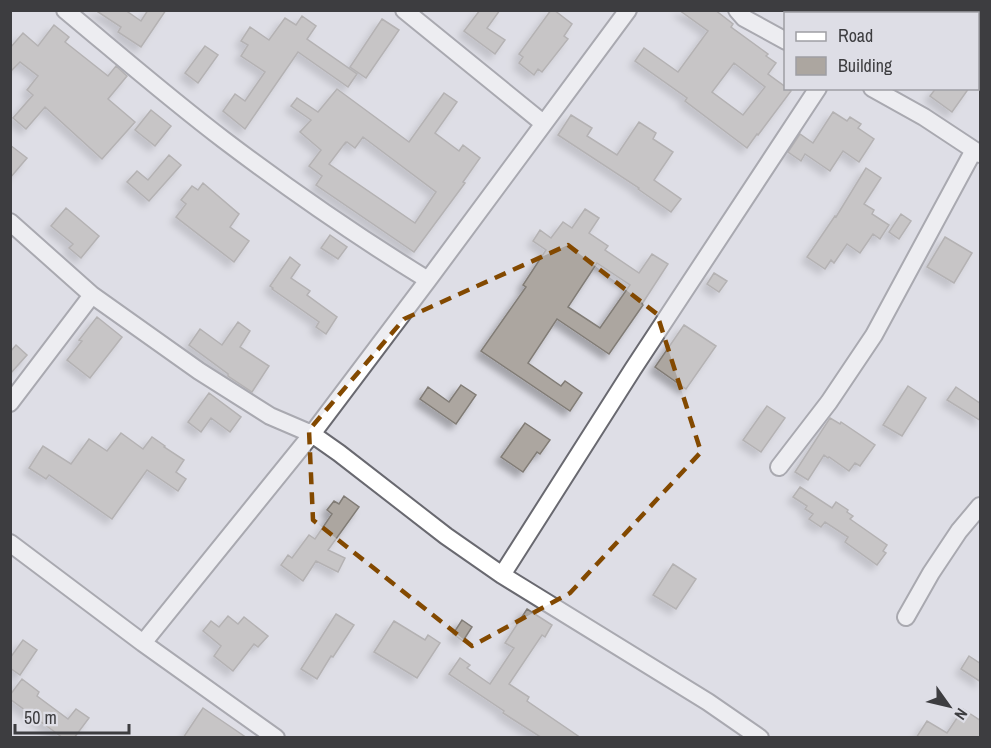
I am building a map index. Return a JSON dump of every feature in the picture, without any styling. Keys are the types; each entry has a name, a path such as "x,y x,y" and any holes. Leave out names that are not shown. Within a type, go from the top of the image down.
{"street":[{"path":"65,10 223,140 319,210 428,280"},
{"path":"404,10 543,123"},
{"path":"143,643 312,434 628,10"},
{"path":"736,10 744,18 784,40"},
{"path":"502,575 633,369 817,90"},
{"path":"779,467 829,402 874,335 977,152 924,117 876,90"},
{"path":"10,222 92,295 209,378 270,416 312,434 446,536 502,575 708,702 760,738"},
{"path":"10,403 92,295"},
{"path":"906,617 958,531 981,506"},
{"path":"10,543 143,643 276,738"}],"highlighted area":[{"path":"568,245 657,314 701,452 570,593 472,646 313,520 309,430 404,319"}],"building":[{"path":"95,10 125,10 141,21 148,10 166,10 141,47 118,32 121,27"},
{"path":"480,10 500,10 487,28 505,40 495,54 464,31"},
{"path":"551,10 572,24 564,36 568,39 542,72 538,69 534,75 519,63 523,57 519,54"},
{"path":"679,10 715,10 733,24 731,27 768,54 766,56 776,63 768,74 784,86 784,90 791,91 747,148 685,101 687,98 635,61 644,48 678,72 708,31","holes":["734,63 765,87 743,115 712,92"]},
{"path":"302,16 316,26 307,39 357,74 348,87 298,52 245,129 223,111 235,94 245,101 265,72 241,56 248,45 241,41 250,27 269,40 285,18 296,25"},
{"path":"382,19 399,30 366,78 350,67"},
{"path":"54,25 69,37 65,42 108,76 116,66 127,76 108,99 135,122 102,159 45,107 26,129 13,118 33,95 27,90 38,76 20,62 10,72 10,48 23,33 38,46"},
{"path":"205,46 218,55 198,83 185,73"},
{"path":"337,89 409,142 444,93 457,102 435,133 459,151 463,145 480,158 463,182 465,183 414,252 316,185 322,176 309,166 321,150 300,132 311,120 291,106 297,98 318,112","holes":["363,137 436,192 415,223 329,164 345,143 355,148"]},
{"path":"934,90 968,90 952,112 930,96"},
{"path":"151,110 171,126 155,146 135,130"},
{"path":"833,112 847,121 850,117 861,124 858,128 874,139 859,162 843,151 830,171 805,154 801,161 788,152 800,134 813,143"},
{"path":"571,115 592,128 587,136 617,155 639,122 656,133 653,139 673,152 654,180 681,199 671,212 639,188 558,135"},
{"path":"10,145 27,158 10,178"},
{"path":"169,155 181,165 149,201 127,182 137,171 148,180"},
{"path":"866,168 881,178 864,204 874,210 872,214 889,225 880,239 873,234 860,253 847,244 834,263 831,260 825,269 807,257 836,217"},
{"path":"203,183 239,214 230,227 249,241 234,262 176,217 186,204 181,200 192,186 198,190"},
{"path":"66,208 99,236 81,258 69,248 73,244 51,226"},
{"path":"585,209 599,218 589,233 608,246 605,250 639,273 652,254 668,264 609,354 557,319 528,363 561,386 565,381 582,393 570,411 481,351 526,287 523,285 546,250 533,241 540,230 551,238 563,222 572,228","holes":["597,263 630,285 600,328 568,307"]},
{"path":"901,214 911,221 899,239 889,232"},
{"path":"330,235 347,247 338,259 321,248"},
{"path":"945,237 972,253 954,283 927,267"},
{"path":"290,257 300,265 291,278 310,291 307,295 337,317 326,334 316,327 319,322 270,286"},
{"path":"714,273 727,281 719,292 707,284"},
{"path":"97,317 122,337 90,378 67,360"},
{"path":"238,322 250,331 240,347 269,366 252,392 189,345 200,329 222,345"},
{"path":"684,325 716,346 686,389 655,367"},
{"path":"16,345 27,355 10,374 10,352"},
{"path":"461,385 476,395 456,424 420,399 428,387 449,402"},
{"path":"908,386 926,398 902,436 883,425"},
{"path":"956,387 981,404 981,421 947,400"},
{"path":"209,393 241,417 230,432 211,418 201,432 188,422"},
{"path":"767,406 785,418 761,452 743,440"},
{"path":"830,418 840,424 841,422 875,445 860,466 855,463 849,471 824,455 808,480 795,472"},
{"path":"525,423 550,440 540,454 537,452 523,472 501,457"},
{"path":"121,433 143,449 152,437 184,460 176,472 186,479 178,491 147,470 112,519 49,475 46,479 29,468 43,446 71,464 89,439 107,451"},
{"path":"800,487 832,508 836,502 848,510 847,512 853,516 850,519 887,545 883,551 886,553 877,565 845,542 848,537 825,522 821,527 809,519 813,514 805,509 807,506 793,497"},
{"path":"344,496 359,507 328,550 345,558 338,572 316,561 303,581 281,565 288,555 292,558 309,535 315,539 332,514 327,510 334,501 339,504"},
{"path":"673,564 696,579 676,609 653,595"},
{"path":"527,609 552,625 545,637 542,635 509,684 529,697 527,701 581,738 542,738 449,674 460,658 470,665 467,668 490,684 514,648 505,643"},
{"path":"336,614 354,625 317,679 301,669"},
{"path":"228,616 238,624 244,617 268,636 258,647 254,644 233,671 214,656 221,646 203,631 211,621 219,627"},
{"path":"462,620 472,627 463,641 453,634"},
{"path":"394,621 425,640 428,635 440,643 417,678 374,652"},
{"path":"23,640 37,650 20,675 10,668 10,658"},
{"path":"969,656 981,664 981,682 961,669"},
{"path":"22,679 39,692 37,696 68,719 76,709 89,718 74,738 63,738 10,699 10,695"},
{"path":"203,708 247,738 183,738"},
{"path":"963,709 981,721 981,738 916,738 927,721 947,733"}]}
